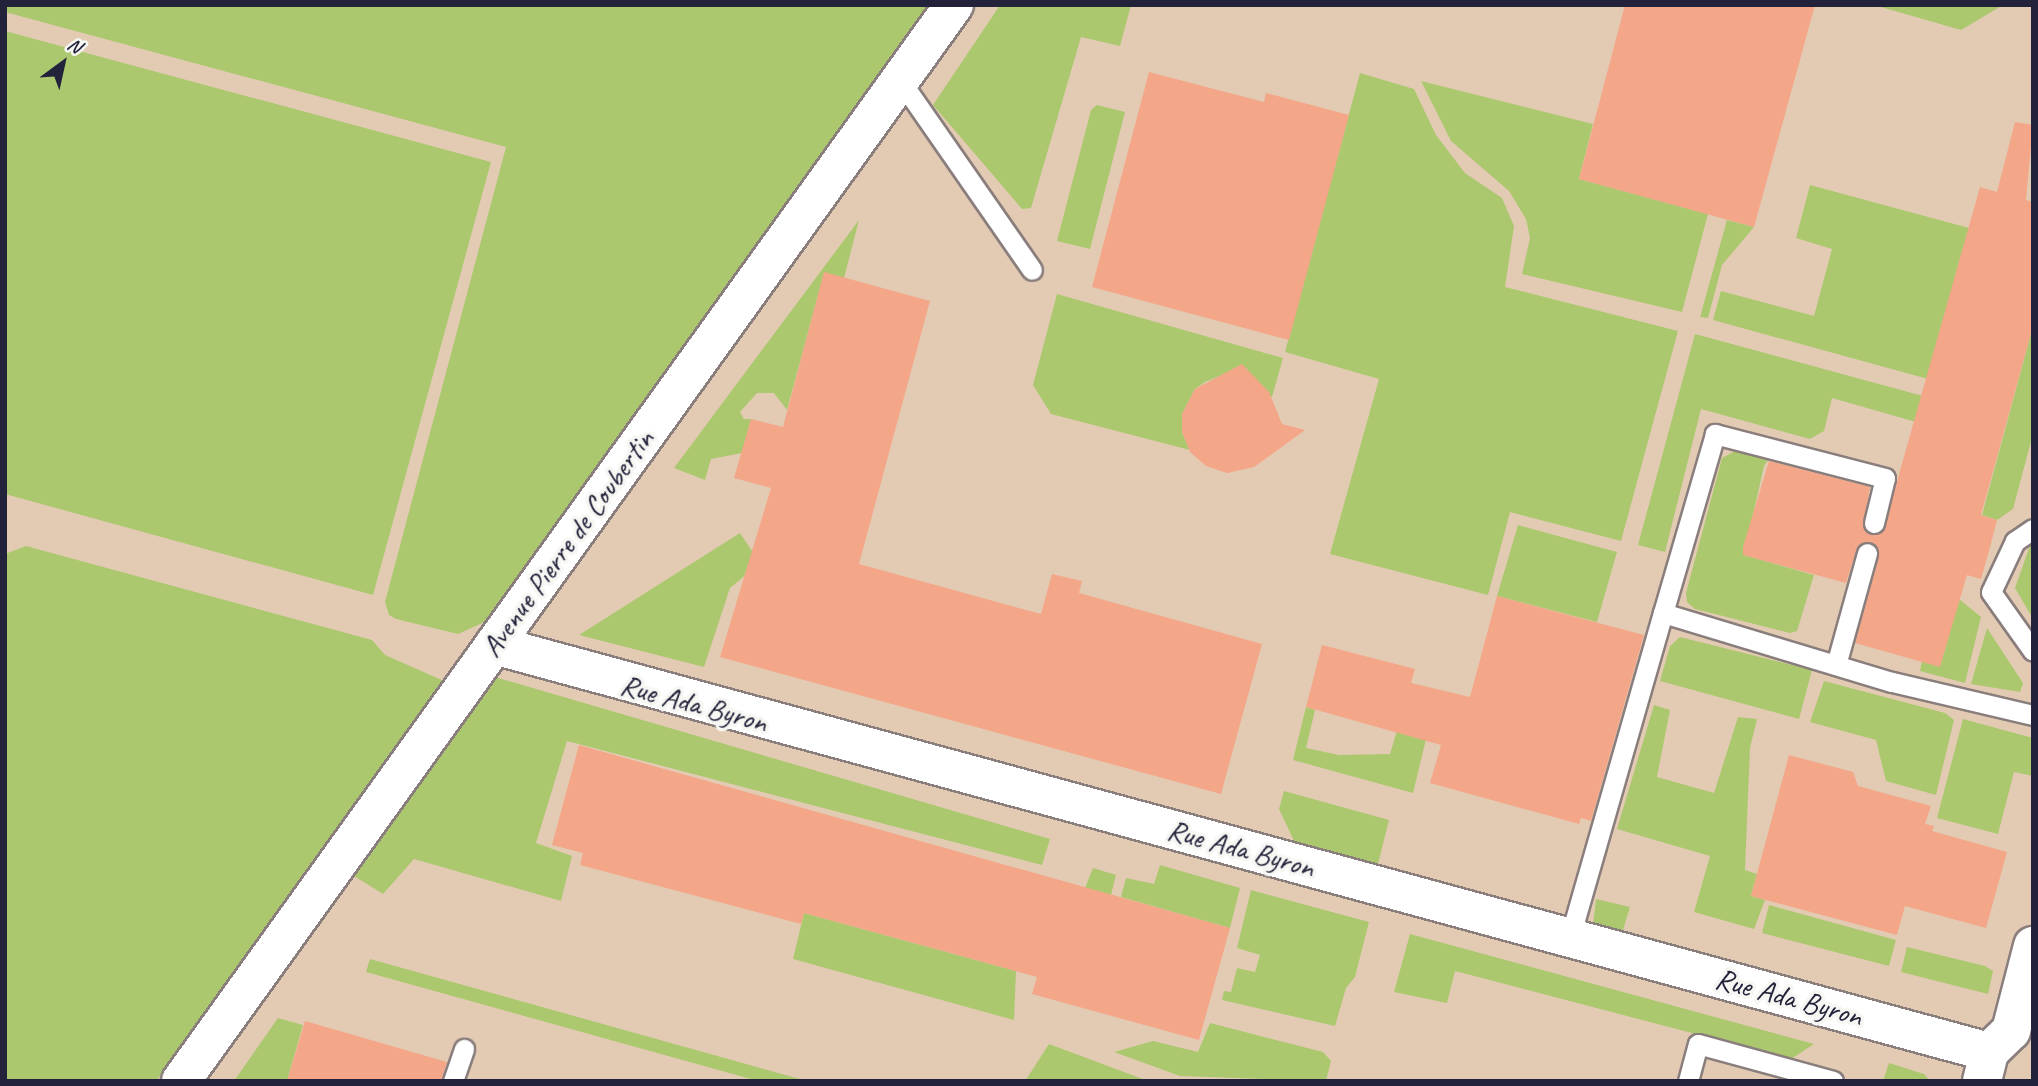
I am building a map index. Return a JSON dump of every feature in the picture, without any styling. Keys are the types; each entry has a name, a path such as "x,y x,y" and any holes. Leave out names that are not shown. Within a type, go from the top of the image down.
{"street":[{"name":"Avenue Pierre de Coubertin","path":"181,1081 954,5"},
{"name":"Rue Ada Byron","path":"494,645 1570,937 1985,1067"},
{"path":"1985,1067 2011,1031 2033,946"}],"lane":[{"path":"901,80 1032,270"},
{"path":"1570,937 1715,434 1885,478 1874,523"},
{"path":"2033,529 2015,541 1991,592 2033,651"},
{"path":"1836,665 1867,553"},
{"path":"1663,613 1836,665 2033,715"},
{"path":"1688,1081 1698,1044 1833,1081"},
{"path":"453,1081 464,1049"}],"shaded area":[{"path":"5,5 2033,5 2033,1081 5,1081"}],"green space":[{"path":"5,5 931,5 489,620 458,634 396,619 389,615 385,602 506,147 5,12"},
{"path":"1000,5 1131,5 1120,46 1081,37 1031,208 1022,209 933,105"},
{"path":"1874,5 2003,5 1961,30"},
{"path":"5,31 491,162 373,595 5,494"},
{"path":"1360,73 1414,89 1436,135 1465,173 1502,198 1514,226 1505,287 1678,331 1621,541 1510,512 1488,595 1330,554 1379,379 1285,352"},
{"path":"1421,81 1593,124 1579,179 1708,214 1682,312 1522,274 1530,238 1526,219 1509,191 1451,141"},
{"path":"1097,105 1125,112 1090,249 1057,241 1091,110"},
{"path":"1810,185 1969,228 1928,379 1713,320 1721,291 1814,316 1832,249 1796,238"},
{"path":"859,220 844,278 824,273 787,410 774,393 757,393 740,412 744,419 751,419 742,453 711,459 705,480 674,468"},
{"path":"1727,220 1754,227 1722,265 1708,318 1700,317"},
{"path":"1057,294 1283,358 1272,397 1225,374 1205,382 1195,389 1182,414 1182,432 1190,450 1051,414 1033,385"},
{"path":"2033,326 2033,434 2013,509 1997,520 1982,515"},
{"path":"1695,334 1923,396 1916,422 1832,398 1824,431 1810,439 1701,409 1665,552 1638,545"},
{"path":"1739,449 1781,459 1781,462 1769,459 1764,466 1744,555 1814,575 1797,631 1790,633 1695,609 1687,602 1686,593 1722,458"},
{"path":"1518,525 1617,552 1597,622 1497,596"},
{"path":"740,533 760,563 730,588 704,667 579,635"},
{"path":"2033,537 2033,619 2015,588"},
{"path":"26,546 372,640 385,655 444,681 156,1081 5,1081 5,554"},
{"path":"1959,599 1981,617 1965,683 1920,671 1922,661 1940,666"},
{"path":"1987,628 2023,683 2020,692 1971,684"},
{"path":"1680,637 1812,670 1799,719 1660,681 1670,646"},
{"path":"495,677 1050,839 1042,865 567,741 536,843 572,856 561,901 414,859 383,894 354,876"},
{"path":"1824,681 1945,713 1954,720 1936,795 1886,781 1876,740 1810,722"},
{"path":"1411,683 1438,690 1413,793 1293,760 1306,707 1315,710 1306,748 1339,755 1390,754"},
{"path":"1654,705 1670,710 1657,777 1714,793 1738,717 1757,719 1750,748 1745,870 1757,874 1751,896 1765,900 1754,929 1694,912 1710,856 1617,829"},
{"path":"1963,719 2033,738 2033,776 2014,772 1998,834 1937,818"},
{"path":"1284,791 1389,820 1377,868 1297,847 1279,809"},
{"path":"1160,865 1240,888 1230,928 1121,897 1126,878 1154,884"},
{"path":"1093,868 1116,875 1111,895 1085,888"},
{"path":"1251,890 1369,922 1355,977 1346,988 1335,1026 1222,1000 1224,991 1231,992 1237,968 1255,972 1260,955 1237,948"},
{"path":"1596,899 1630,907 1623,930 1593,925"},
{"path":"1769,905 1896,940 1889,966 1762,933"},
{"path":"804,913 1016,971 1014,1020 793,959"},
{"path":"1410,934 1814,1044 1791,1059 1455,971 1447,1003 1394,992"},
{"path":"1907,947 1985,966 1993,971 1988,994 1901,972"},
{"path":"370,959 807,1081 758,1081 366,972"},
{"path":"278,1018 303,1025 287,1081 234,1081"},
{"path":"1210,1023 1323,1052 1331,1061 1326,1081 1180,1076 1114,1052 1153,1041 1198,1052"},
{"path":"1049,1044 1148,1081 1025,1081"},
{"path":"1889,1063 1924,1074 1930,1081 1883,1081"}],"building":[{"path":"1625,5 1815,5 1754,227 1579,179"},
{"path":"1149,72 1264,102 1266,93 1349,115 1289,340 1092,287"},
{"path":"2015,122 2033,125 2026,200 2033,202 2033,326 1981,515 1997,520 1989,551 1981,579 1967,575 1940,667 1855,643 1879,556 1875,544 1858,545 1846,583 1743,555 1743,547 1769,461 1870,487 1863,527 1872,535 1883,531 1980,187 1997,192"},
{"path":"824,272 930,301 859,564 1041,614 1052,574 1082,581 1079,593 1262,644 1221,794 720,657 771,488 734,478 751,419 783,427"},
{"path":"1242,364 1269,392 1282,424 1305,430 1254,467 1227,473 1206,466 1190,452 1182,432 1182,414 1195,389"},
{"path":"1497,596 1644,635 1591,821 1581,818 1579,824 1430,783 1441,745 1306,707 1322,645 1415,669 1411,683 1470,697"},
{"path":"579,745 1230,928 1199,1040 1032,994 1037,977 804,913 801,924 580,865 583,853 552,845"},
{"path":"1789,755 1853,772 1858,786 1931,806 1925,824 1934,826 1932,831 2007,852 1986,928 1905,906 1897,935 1751,896"},
{"path":"305,1021 447,1062 441,1081 287,1081"}]}
